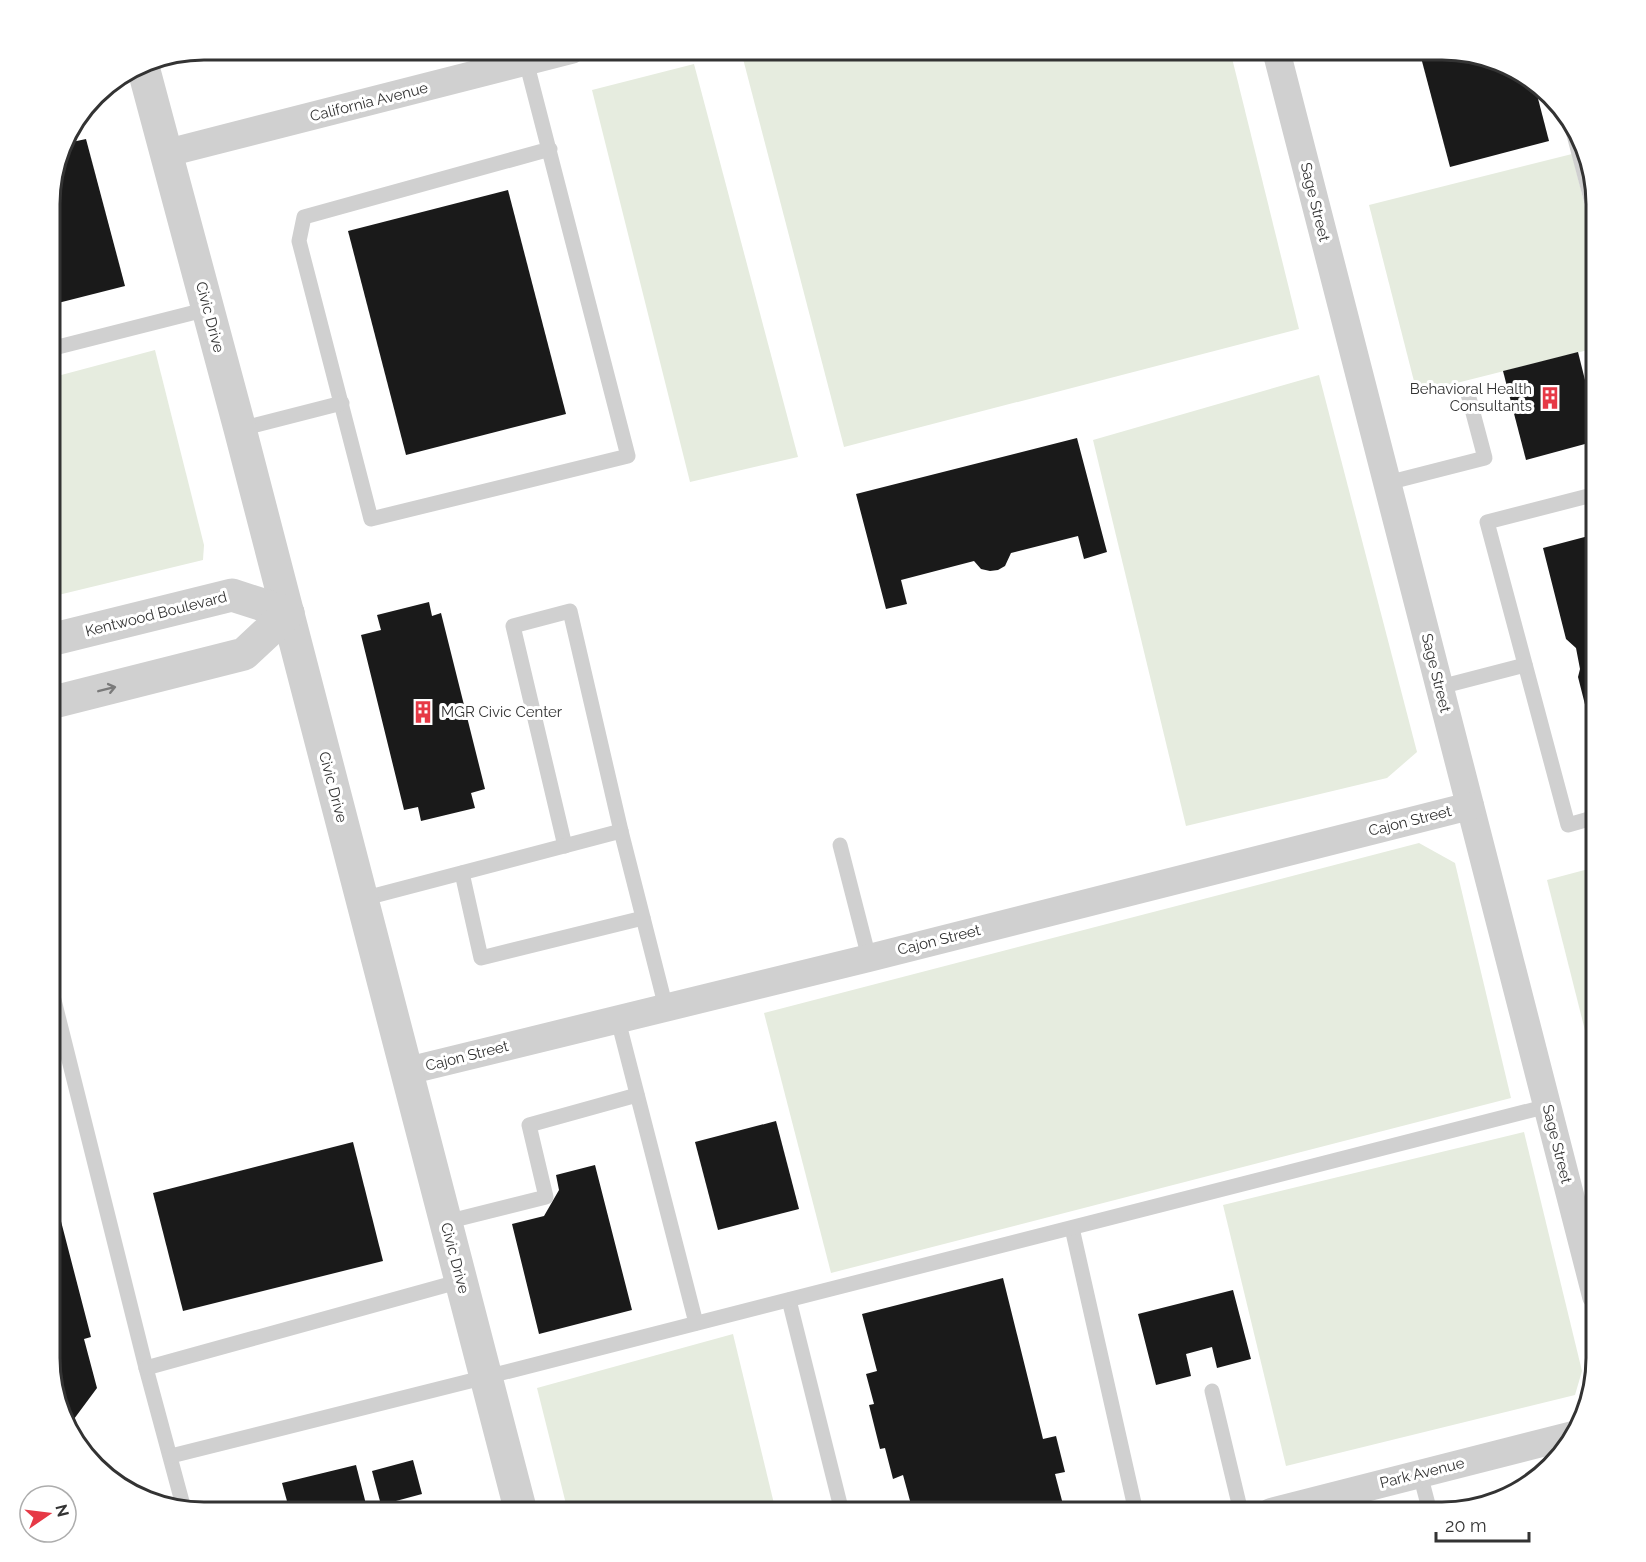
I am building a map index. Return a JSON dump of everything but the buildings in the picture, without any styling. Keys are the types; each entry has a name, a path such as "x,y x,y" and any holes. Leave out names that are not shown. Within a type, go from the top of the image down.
{"street":[{"name":"California Avenue","path":"167,153 530,60"},
{"name":"Sage Street","path":"1279,60 1586,1256"},
{"name":"Civic Drive","path":"145,73 240,429 518,1502"},
{"name":"Kentwood Boulevard","path":"60,638 232,595 288,613"},
{"path":"60,700 244,654 288,613"},
{"name":"Cajon Street","path":"407,1071 869,958 1470,806"},
{"name":"Park Avenue","path":"1310,1502 1562,1438"}],"lane":[{"path":"526,61 550,149 628,456 371,519 299,241 304,217 550,149"},
{"path":"60,346 208,309"},
{"path":"1388,483 1485,458 1468,394"},
{"path":"240,429 342,403"},
{"path":"1586,497 1487,522 1568,825 1586,820"},
{"path":"565,846 513,626 570,611 621,831 666,1008"},
{"path":"1440,687 1525,665"},
{"path":"362,899 621,831"},
{"path":"840,845 869,958"},
{"path":"462,873 481,958 643,918"},
{"path":"618,1020 696,1323"},
{"path":"60,1024 146,1368 182,1500"},
{"path":"446,1222 546,1197 529,1125 637,1095"},
{"path":"171,1456 1548,1106"},
{"path":"1072,1228 1134,1502"},
{"path":"146,1368 461,1281"},
{"path":"789,1300 840,1502"},
{"path":"1212,1391 1239,1502"},
{"path":"1420,1474 1427,1502"}],"shaded area":[{"path":"743,60 1232,60 1299,329 844,447"},
{"path":"694,64 798,457 690,482 592,90"},
{"path":"1572,154 1586,211 1586,351 1417,393 1369,205"},
{"path":"155,350 204,545 203,560 60,595 60,375"},
{"path":"1319,375 1417,752 1387,778 1186,826 1093,440"},
{"path":"1419,843 1455,863 1511,1098 831,1273 764,1013"},
{"path":"1586,870 1586,1034 1547,880"},
{"path":"1524,1132 1582,1371 1575,1395 1286,1466 1223,1205"},
{"path":"733,1334 774,1502 566,1502 537,1388"}],"place":[{"name":"Behavioral Health Consultants","path":"1550,398"},
{"name":"MGR Civic Center","path":"423,712"}]}
